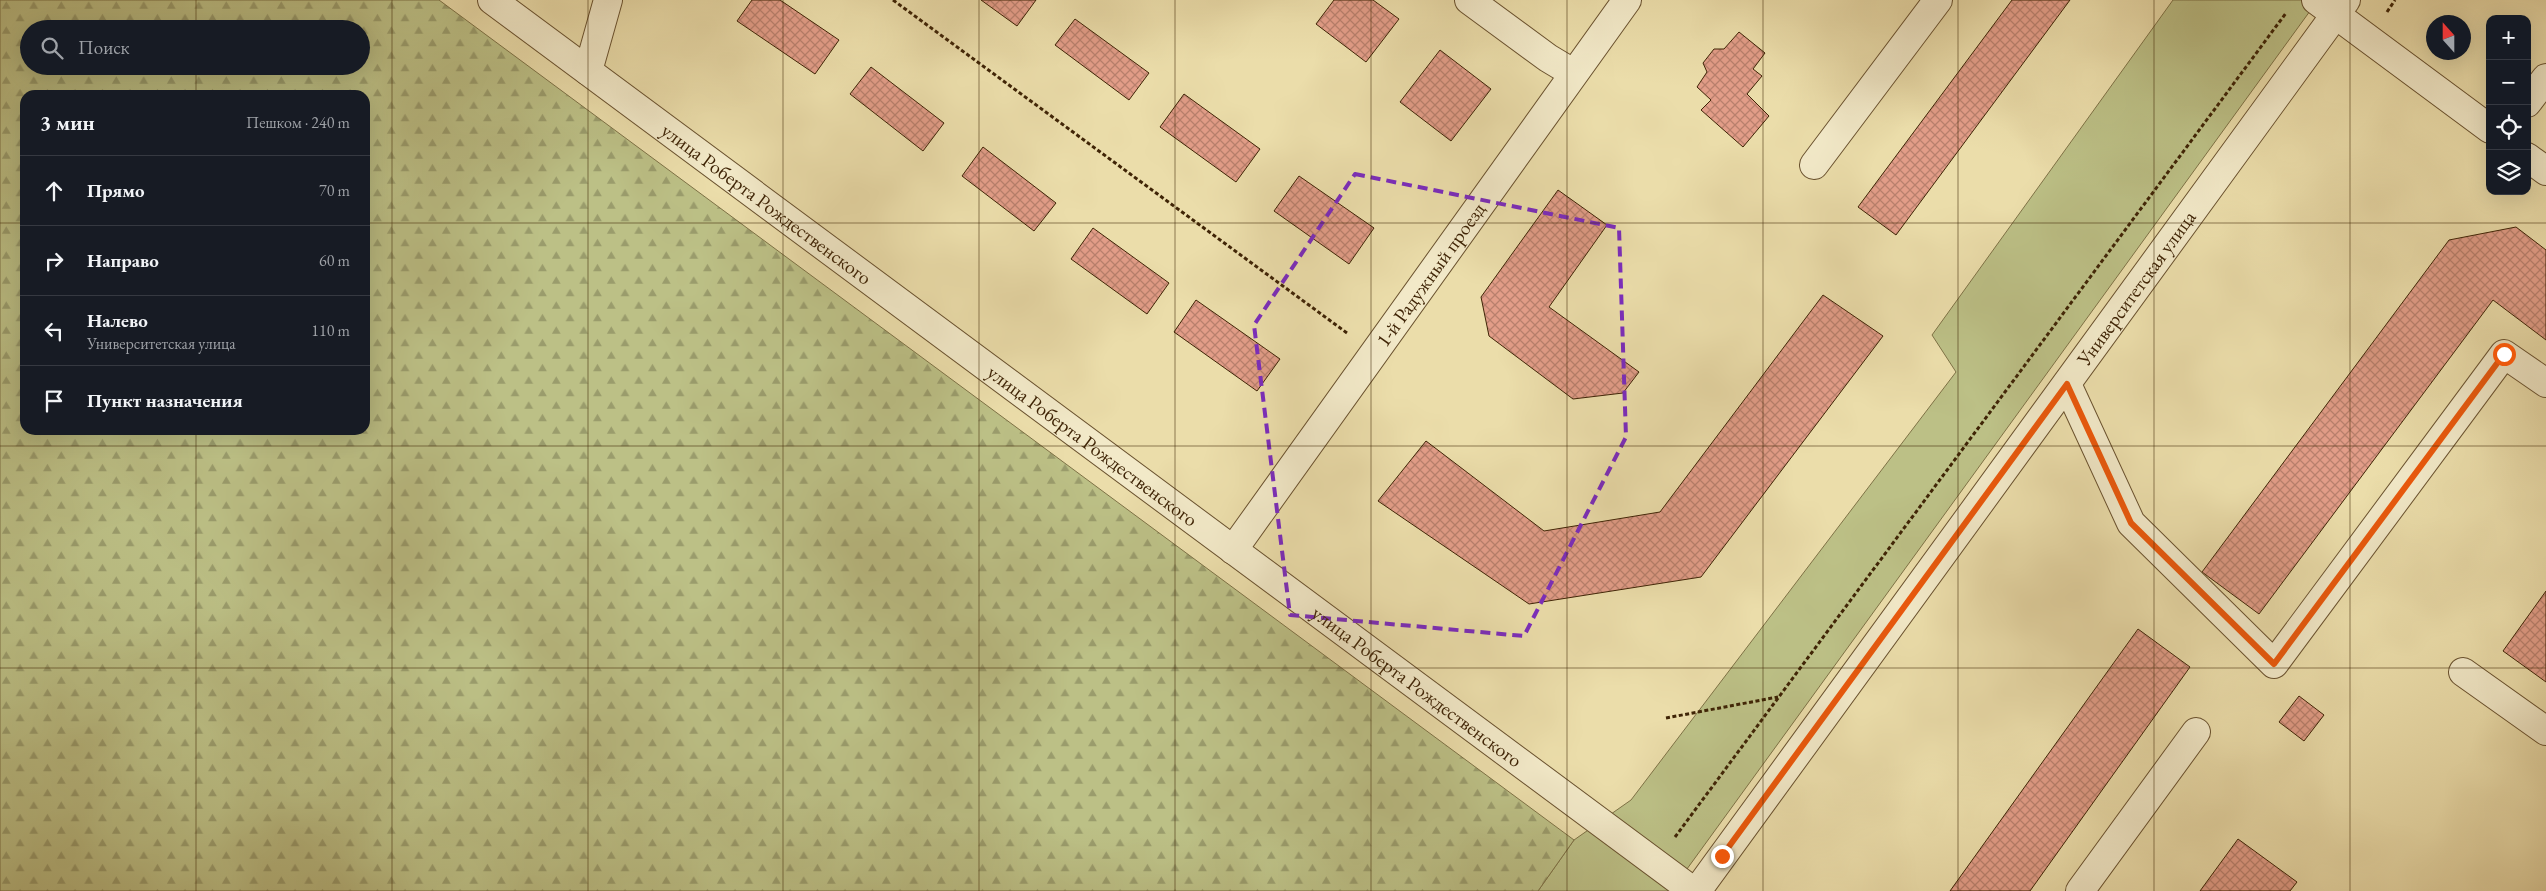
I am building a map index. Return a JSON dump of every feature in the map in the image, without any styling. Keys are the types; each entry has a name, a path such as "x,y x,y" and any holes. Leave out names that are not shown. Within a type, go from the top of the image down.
{"street":[{"name":"улица Роберта Рождественского","path":"492,0 1693,891"},
{"path":"588,71 608,0"},
{"path":"1469,0 1548,58 1573,73"},
{"name":"1-й Радужный проезд","path":"1234,550 1627,0"},
{"path":"1814,165 1938,0"},
{"path":"2333,5 2486,126"},
{"name":"Университетская улица","path":"1697,891 2067,384 2333,5"},
{"path":"2531,97 2546,78"},
{"path":"2531,160 2546,171"},
{"path":"2067,384 2131,523 2274,664 2504,354 2546,383"},
{"path":"2463,672 2546,730"},
{"path":"2080,891 2196,732"}],"path":[{"path":"893,0 1374,353"},
{"path":"1655,863 2290,8"},
{"path":"1666,718 1778,697"}],"highlighted area":[{"path":"1355,174 1619,228 1626,437 1524,636 1290,615 1254,325"}],"green space":[{"path":"0,0 439,0 1574,840 1538,891 0,891"},
{"path":"2173,0 2318,0 1671,891 1538,891 1574,840 1631,800 1956,372 1932,335"}],"building":[{"path":"752,0 780,0 839,40 815,74 737,21"},
{"path":"981,0 1036,0 1017,26"},
{"path":"1334,0 1373,0 1399,19 1366,62 1316,24"},
{"path":"2012,0 2070,0 1896,235 1858,207"},
{"path":"1075,19 1149,73 1129,100 1055,45"},
{"path":"1739,32 1765,53 1753,69 1762,76 1747,94 1769,116 1743,147 1701,110 1711,100 1697,87 1707,72 1703,63 1714,49 1724,49"},
{"path":"1440,50 1491,89 1451,141 1400,102"},
{"path":"871,67 944,123 923,151 850,94"},
{"path":"1184,94 1260,149 1236,182 1160,127"},
{"path":"983,147 1056,203 1034,231 962,176"},
{"path":"1299,176 1374,228 1349,264 1274,211"},
{"path":"1558,190 1607,225 1549,307 1639,372 1623,393 1573,399 1489,336 1481,297"},
{"path":"2516,227 2546,250 2546,340 2493,300 2259,614 2202,572 2449,240"},
{"path":"1093,228 1169,283 1147,314 1071,259"},
{"path":"1823,295 1883,336 1701,577 1529,604 1378,501 1426,441 1544,531 1660,512"},
{"path":"1196,300 1280,359 1257,391 1174,332"},
{"path":"2546,591 2546,682 2503,651"},
{"path":"2138,629 2190,667 2030,891 1950,891"},
{"path":"2299,696 2324,715 2304,741 2279,722"},
{"path":"2238,839 2297,882 2290,891 2200,891"}],"route":[{"path":"1722,856 2067,384 2131,523 2274,664 2504,354"}]}
